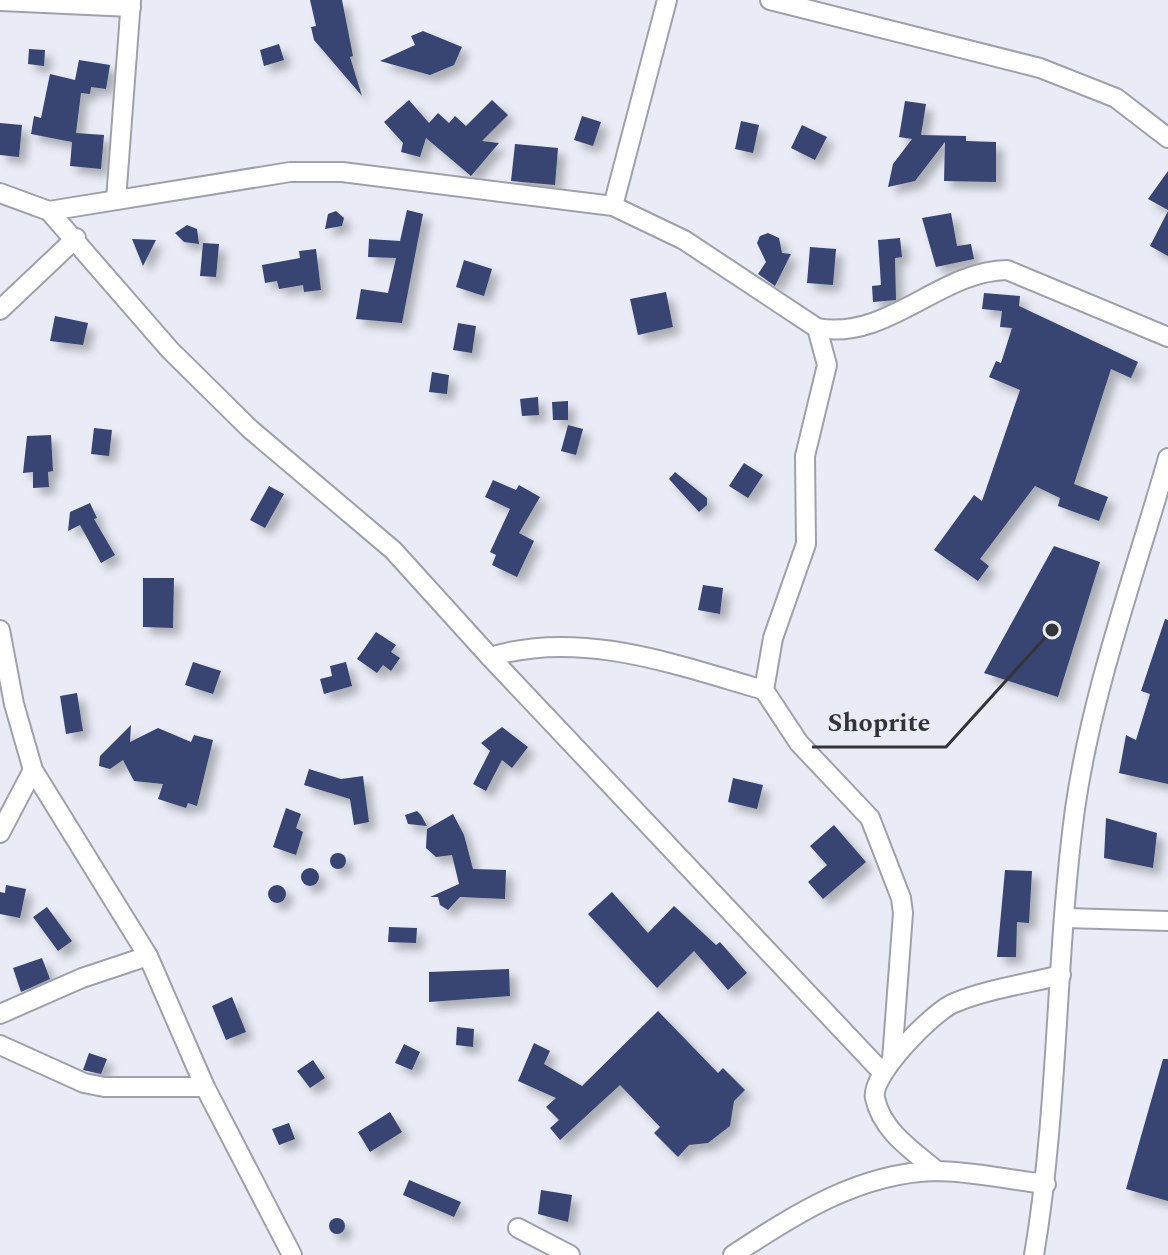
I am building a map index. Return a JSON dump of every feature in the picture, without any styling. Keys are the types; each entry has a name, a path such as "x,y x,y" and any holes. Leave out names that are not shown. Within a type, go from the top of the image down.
{"street":[{"path":"613,206 667,0"},
{"path":"770,0 1040,68 1116,98 1168,138"},
{"path":"0,1 131,4 116,200"},
{"path":"49,211 290,172 342,172 613,206 684,240 817,328 829,330 869,324 959,281 988,270 1007,270 1168,337"},
{"path":"0,193 49,211 76,238 170,350 250,429 393,550 490,657 886,1066"},
{"path":"0,310 76,238"},
{"path":"764,690 773,638 806,544 805,456 827,365 817,328"},
{"path":"1034,1255 1046,1184 1076,805 1091,726 1168,458"},
{"path":"0,630 14,704 33,770 148,956 205,1087 292,1255"},
{"path":"490,657 535,647 587,647 676,665 764,690 799,743 859,805 878,831 903,913 886,1066 874,1096 892,1133 937,1171"},
{"path":"0,833 33,770"},
{"path":"1066,918 1168,921"},
{"path":"0,1014 82,978 148,956"},
{"path":"886,1066 951,1004 1061,975"},
{"path":"0,1045 84,1083 104,1087 205,1087"},
{"path":"733,1255 832,1195 885,1177 937,1171 1046,1184"},
{"path":"518,1228 570,1255"}],"building":[{"path":"310,0 342,0 353,56 350,57 362,96 314,40 311,27 316,26"},
{"path":"423,31 462,47 454,65 430,75 380,61 415,45 411,36"},
{"path":"279,44 284,60 264,66 260,50"},
{"path":"29,49 45,50 44,66 28,64"},
{"path":"79,60 110,65 106,89 91,87 90,94 81,93 76,133 104,135 101,169 70,166 72,142 31,134 34,116 41,118 50,74 75,80"},
{"path":"409,100 429,123 438,113 449,123 455,116 466,126 492,100 508,115 482,141 499,143 471,176 426,138 420,157 401,152 403,143 384,122"},
{"path":"905,101 926,104 921,135 966,136 966,141 996,142 996,182 944,181 945,142 915,181 888,187 893,164 912,139 899,137"},
{"path":"582,116 601,122 593,146 574,140"},
{"path":"741,121 759,125 753,153 735,149"},
{"path":"0,123 22,125 19,157 0,155"},
{"path":"802,125 827,137 815,160 791,148"},
{"path":"515,144 558,148 555,185 511,181"},
{"path":"1168,171 1168,210 1148,199"},
{"path":"407,210 423,214 402,323 356,319 361,289 388,293 396,258 368,257 369,239 400,241"},
{"path":"336,211 344,218 342,226 325,229 328,214"},
{"path":"1168,211 1168,256 1150,246"},
{"path":"951,213 957,246 971,244 974,259 936,267 922,218"},
{"path":"187,225 197,229 199,244 184,242 175,233"},
{"path":"768,233 779,238 782,253 791,254 775,286 758,274 766,262 757,243 760,236"},
{"path":"900,238 902,257 895,258 896,300 873,302 872,286 881,285 878,240"},
{"path":"132,239 156,240 143,266"},
{"path":"203,243 219,244 216,277 200,276"},
{"path":"810,247 836,249 833,285 807,283"},
{"path":"316,249 321,290 304,292 303,285 279,289 277,281 265,283 262,265 300,258 299,251"},
{"path":"464,260 492,269 484,296 456,287"},
{"path":"666,292 673,327 638,335 630,299"},
{"path":"984,293 1020,296 1019,306 1138,362 1131,378 1111,369 1074,484 1108,497 1099,521 1058,506 1060,498 1035,486 980,559 989,566 978,581 934,550 974,495 982,501 1020,390 989,377 996,361 1001,363 1012,328 1000,327 1002,311 982,309"},
{"path":"55,316 88,323 83,345 50,341"},
{"path":"458,323 476,326 472,353 453,350"},
{"path":"432,372 449,375 447,394 429,392"},
{"path":"538,397 539,415 522,416 520,399"},
{"path":"568,401 568,420 553,420 552,402"},
{"path":"568,425 583,429 576,455 561,451"},
{"path":"94,428 112,430 109,456 91,454"},
{"path":"51,435 53,471 48,472 49,487 33,488 33,472 23,473 27,436"},
{"path":"744,463 763,475 748,498 729,486"},
{"path":"675,472 707,498 707,505 699,512 669,479"},
{"path":"493,480 516,490 519,485 540,497 519,533 534,541 517,577 492,565 496,555 490,552 510,509 485,497"},
{"path":"269,486 284,494 265,528 250,520"},
{"path":"90,503 97,518 94,519 115,555 101,563 80,525 68,531 70,512"},
{"path":"1054,546 1100,562 1058,697 984,673"},
{"path":"143,578 174,578 173,628 143,627"},
{"path":"703,585 723,588 720,614 698,610"},
{"path":"1165,619 1168,620 1168,784 1119,773 1126,735 1136,740 1150,694 1141,691"},
{"path":"376,632 396,645 391,652 400,658 391,671 383,665 377,673 357,659"},
{"path":"193,662 221,671 213,694 185,685"},
{"path":"346,662 352,686 324,694 320,679 332,676 330,666"},
{"path":"77,693 83,731 66,734 60,696"},
{"path":"131,725 130,742 158,728 191,742 194,735 213,740 197,806 188,803 186,808 158,799 163,784 134,781 123,760 110,769 99,766 100,756"},
{"path":"502,727 528,747 512,768 502,760 486,791 473,784 490,751 481,743"},
{"path":"309,769 341,779 363,776 369,822 354,825 350,799 304,785"},
{"path":"733,778 763,785 757,809 728,802"},
{"path":"286,808 301,814 296,828 303,832 296,855 273,847"},
{"path":"417,811 427,826 408,824 405,815"},
{"path":"453,814 464,835 473,869 506,870 505,899 460,897 448,910 440,905 438,897 430,897 459,884 452,855 436,857 426,848 427,829"},
{"path":"1106,818 1157,833 1153,868 1104,858"},
{"path":"834,825 866,862 823,899 808,882 827,865 810,846"},
{"path":"335,853 341,853 346,861 344,867 335,869 330,864 330,858"},
{"path":"306,868 314,868 319,877 317,884 306,886 301,881 301,873"},
{"path":"1005,870 1032,871 1029,923 1017,922 1016,957 997,957"},
{"path":"6,885 26,889 20,918 0,914 0,892 5,893"},
{"path":"277,885 286,894 277,903 268,894"},
{"path":"612,892 648,933 674,906 716,945 720,942 747,973 728,990 694,951 657,988 588,914"},
{"path":"47,907 72,941 58,951 33,917"},
{"path":"389,927 417,928 416,943 388,942"},
{"path":"42,958 50,979 21,992 13,968"},
{"path":"509,969 510,996 429,1002 429,972"},
{"path":"232,997 246,1032 226,1040 212,1006"},
{"path":"658,1011 718,1073 723,1068 745,1090 734,1101 730,1126 708,1143 689,1145 678,1157 654,1133 660,1127 620,1085 560,1140 550,1128 559,1120 546,1107 556,1098 518,1081 534,1043 550,1051 544,1064 582,1086"},
{"path":"457,1027 474,1029 473,1047 456,1045"},
{"path":"404,1044 420,1052 412,1070 395,1063"},
{"path":"89,1053 107,1059 101,1074 83,1070"},
{"path":"1163,1059 1168,1059 1168,1201 1126,1189"},
{"path":"313,1060 325,1078 310,1088 297,1071"},
{"path":"390,1112 402,1132 370,1152 358,1132"},
{"path":"289,1123 295,1139 279,1145 272,1129"},
{"path":"409,1180 461,1202 454,1217 403,1195"},
{"path":"541,1190 572,1195 568,1222 538,1214"},
{"path":"337,1218 343,1220 343,1232 337,1234 331,1232 329,1226 331,1220"}],"place":[{"name":"Shoprite","path":"1052,630"}]}
